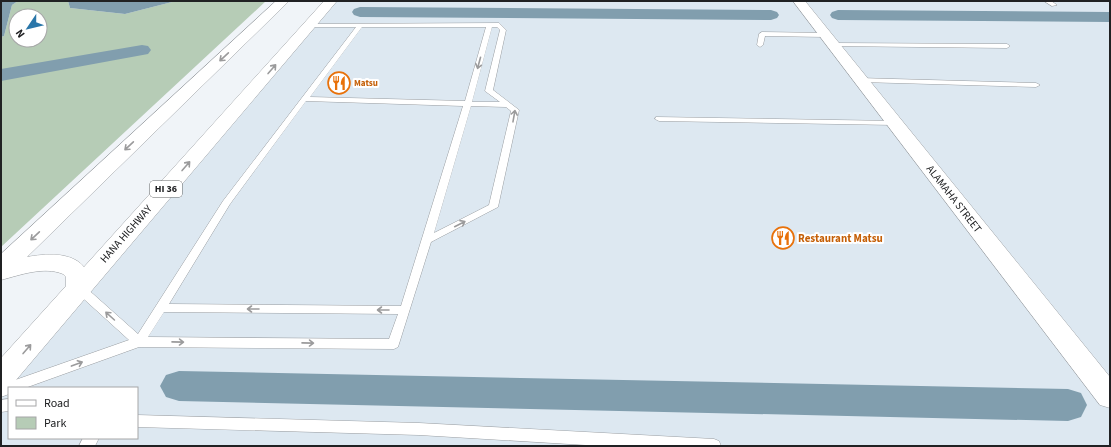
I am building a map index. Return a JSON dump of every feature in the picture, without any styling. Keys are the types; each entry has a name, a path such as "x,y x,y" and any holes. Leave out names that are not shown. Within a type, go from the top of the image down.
{"main road":[{"path":"1,268 282,1"},
{"name":"HANA HIGHWAY","path":"1,378 331,1"},
{"path":"1,272 34,264 60,264 70,267 76,273 80,280 79,288"}],"street":[{"name":"ALAMAHA STREET","path":"799,1 1110,397"}],"lane":[{"path":"1047,1 1054,5"},
{"path":"310,25 489,25 499,26 503,30 489,91 509,104 515,110 493,207 425,242"},
{"path":"139,342 226,203 276,136 306,99 360,25"},
{"path":"12,387 139,342 394,344 468,103 489,25"},
{"path":"760,45 762,34 830,40 1007,46"},
{"path":"861,80 1036,85"},
{"path":"306,99 509,104"},
{"path":"659,119 895,123"},
{"path":"79,288 139,342"},
{"path":"159,308 405,310"},
{"path":"138,421 419,430 714,446"}],"shaded area":[{"path":"330,1 1110,1 1110,446 1,446 1,371"}],"green space":[{"path":"18,1 68,1 70,8 125,14 176,1 266,1 1,247 1,37 4,36 8,20 8,48 48,48 48,8 11,8 12,5"}],"water":[{"path":"1,1 18,1 12,5 11,8 8,8 8,20 4,36 1,37"},
{"path":"68,1 176,1 125,14 70,8"}],"waterway":[{"path":"360,12 771,15"},
{"path":"838,15 1110,17"},
{"path":"1,75 142,50"},
{"path":"179,386 1068,405"}],"place":[{"name":"Matsu","path":"339,83"},
{"name":"Restaurant Matsu","path":"783,238"}]}
